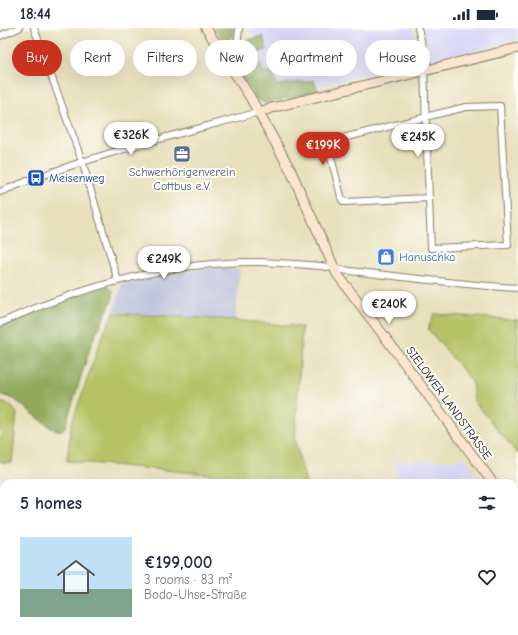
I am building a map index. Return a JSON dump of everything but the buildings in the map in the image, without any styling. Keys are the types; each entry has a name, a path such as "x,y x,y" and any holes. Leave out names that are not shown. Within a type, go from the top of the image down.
{"main road":[{"name":"SIELOWER LANDSTRASSE","path":"206,28 215,40"},
{"path":"430,68 518,48"},
{"name":"SIELOWER LANDSTRASSE","path":"238,76 297,181 333,268 490,479"},
{"path":"259,112 398,76"}],"street":[{"path":"0,36 19,28"},
{"path":"34,28 82,161 118,281"},
{"path":"237,40 239,28"},
{"path":"418,28 420,40"},
{"path":"426,76 425,117 429,198 431,248 508,245 500,106 466,107 425,117 327,142 342,200 344,202 429,198"},
{"path":"0,192 82,161 259,112"},
{"path":"0,323 61,298 118,281 159,272 209,265 258,262 333,268 432,280 518,288"}],"shaded area":[{"path":"250,28 413,28 416,40 365,40 365,76 276,97 265,91 258,62 258,40 253,40"},
{"path":"423,28 518,28 518,40 431,62 430,40 426,40"},
{"path":"209,268 240,269 235,320 113,313 122,284"},
{"path":"465,457 479,479 395,479 396,461 453,460"}],"green space":[{"path":"214,28 234,28 232,37 227,40 223,40"},
{"path":"263,36 266,50 258,53 258,40 248,40"},
{"path":"258,53 263,72 266,72 266,76 273,76 277,85 314,80 318,92 265,103 256,99 243,76 258,76"},
{"path":"108,286 113,291 113,298 92,342 65,427 61,431 51,428 14,399 0,394 0,326 62,301"},
{"path":"113,313 235,320 302,327 295,441 305,479 237,479 229,476 67,461 71,425 101,340"},
{"path":"434,314 518,320 518,454 474,401 472,381 428,329"},
{"path":"0,402 10,405 17,413 12,463 0,462"}],"place":[{"name":"Schwerhörigenverein Cottbus e.V.","path":"182,154"},
{"name":"Meisenweg","path":"36,178"},
{"name":"Hanuschka","path":"386,257"}]}
